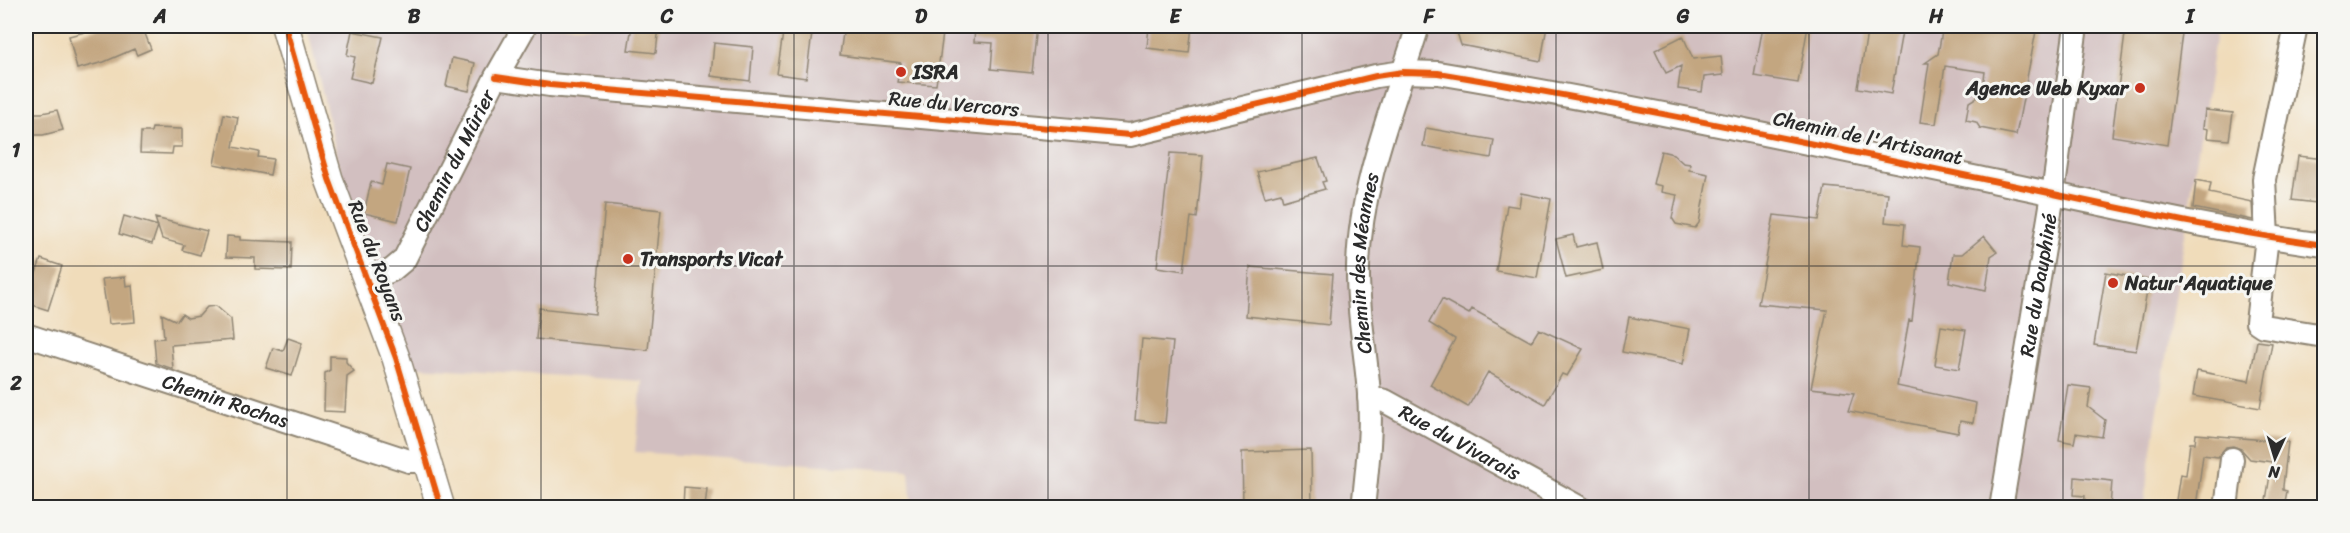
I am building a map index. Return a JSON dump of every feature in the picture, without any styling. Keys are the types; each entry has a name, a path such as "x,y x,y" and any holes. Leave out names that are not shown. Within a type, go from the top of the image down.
{"street":[{"name":"Rue du Royans","path":"285,26 329,179 396,358 441,507"},
{"name":"Chemin du Mûrier","path":"368,280 392,270 404,260 496,77 525,26"},
{"name":"Chemin des Méannes","path":"1363,507 1370,452 1369,397 1358,268 1368,193 1418,26"},
{"name":"Rue du Dauphiné","path":"2001,507 2053,194 2076,26"},
{"path":"2296,26 2264,179 2268,237 2257,322 2325,336"},
{"name":"Rue du Vercors","path":"496,77 550,85 1130,135 1376,76 1403,72"},
{"name":"Chemin de l'Artisanat","path":"1403,72 1438,73 1668,114 2268,237 2325,245"},
{"name":"Chemin Rochas","path":"26,335 409,460 427,461"},
{"name":"Rue du Vivarais","path":"1369,397 1384,401 1580,507"},
{"path":"2226,507 2232,459"}],"shaded area":[{"path":"307,26 2217,26 2143,508 912,508 909,471 635,452 642,381 385,365"}],"building":[{"path":"108,26 142,26 151,49 137,55 134,49 104,62 77,69 69,36"},
{"path":"632,26 659,26 656,53 628,50"},
{"path":"784,26 813,26 806,78 777,74"},
{"path":"844,26 944,26 936,85 897,82 901,63 840,55"},
{"path":"975,26 1037,26 1032,73 991,69 993,43 974,42"},
{"path":"1149,26 1192,26 1189,53 1147,48"},
{"path":"1471,26 1547,26 1541,61 1461,45 1456,29 1470,31"},
{"path":"1763,26 1808,26 1798,83 1754,76"},
{"path":"1868,26 1903,26 1891,94 1858,88"},
{"path":"1943,26 2037,26 2016,135 1980,128 1976,122 1966,120 1969,102 1982,94 1985,72 1945,66 1936,124 1920,122 1929,63 1925,63 1938,54"},
{"path":"2126,26 2183,26 2167,145 2112,136"},
{"path":"352,31 383,37 372,83 350,78 355,57 347,55"},
{"path":"1683,36 1693,59 1721,56 1723,75 1704,77 1702,92 1678,89 1681,66 1666,73 1655,50"},
{"path":"714,43 753,47 750,81 711,76"},
{"path":"452,58 475,63 469,91 446,86"},
{"path":"57,110 63,130 43,135 26,135 26,113"},
{"path":"2205,110 2233,113 2229,140 2207,138 2208,129 2203,128"},
{"path":"224,114 238,117 233,147 259,152 258,157 273,159 270,175 214,164"},
{"path":"152,128 182,129 182,147 173,147 172,154 140,153 141,132 151,132"},
{"path":"1426,128 1494,140 1491,158 1423,146"},
{"path":"1661,151 1673,154 1683,163 1690,164 1689,170 1708,174 1699,223 1695,228 1676,224 1672,218 1677,195 1661,192 1662,186 1653,184"},
{"path":"1170,153 1203,155 1197,218 1191,217 1184,271 1157,267"},
{"path":"2298,156 2325,159 2325,192 2318,191 2316,203 2292,200"},
{"path":"1318,158 1326,181 1322,182 1325,189 1283,201 1281,193 1265,197 1257,172"},
{"path":"387,164 410,169 398,221 364,213 371,182 382,185"},
{"path":"2196,180 2211,183 2209,193 2252,202 2253,220 2193,208"},
{"path":"1825,187 1888,193 1885,222 1905,224 1903,245 1920,247 1912,321 1909,320 1897,386 1976,403 1973,423 1960,421 1958,433 1848,411 1854,393 1811,388 1827,310 1758,304 1774,215 1819,220"},
{"path":"1521,193 1551,199 1537,278 1496,271 1507,205 1519,207"},
{"name":"Transports Vicat","path":"605,204 661,210 648,350 536,339 539,308 595,314"},
{"path":"124,216 158,226 152,244 119,234"},
{"path":"155,218 207,231 200,255 182,250 184,245 162,239"},
{"path":"1573,235 1576,247 1597,242 1603,270 1566,278 1556,239"},
{"path":"227,236 240,237 240,240 292,242 291,270 255,269 255,258 226,257"},
{"path":"1984,236 1997,252 1991,256 1986,290 1949,282 1953,254 1962,254"},
{"path":"41,259 62,266 48,310 26,303 26,269 36,273"},
{"path":"1250,267 1333,274 1329,325 1246,316"},
{"path":"2106,272 2149,280 2136,351 2094,345"},
{"path":"125,277 126,286 132,285 135,322 109,324 102,279"},
{"path":"1442,299 1469,314 1472,309 1531,342 1539,329 1583,349 1567,376 1562,374 1545,404 1488,372 1468,407 1430,385 1455,339 1429,323"},
{"path":"216,306 231,319 233,340 171,345 173,369 156,363 154,339 164,338 162,314 177,321 182,314 188,318 199,316 207,307"},
{"path":"1629,317 1690,329 1683,364 1622,352"},
{"path":"1941,326 1966,330 1959,369 1935,365"},
{"path":"288,338 302,343 292,376 266,368 273,348 283,351"},
{"path":"1142,339 1173,342 1165,423 1135,420"},
{"path":"2257,341 2272,343 2260,408 2193,396 2197,371 2249,381"},
{"path":"330,356 346,357 346,362 354,371 347,376 345,412 324,411 325,373 330,370"},
{"path":"2068,385 2091,388 2088,407 2105,420 2102,437 2076,433 2074,443 2059,440"},
{"path":"2196,434 2288,442 2283,486 2283,490 2287,491 2284,507 2265,507 2272,462 2250,459 2241,449 2233,446 2226,447 2218,457 2203,455 2196,507 2175,507 2180,474 2186,475 2190,443 2195,443"},
{"path":"1311,450 1312,507 1243,507 1242,452"},
{"path":"2075,477 2112,481 2110,507 2084,507 2085,496 2074,495"},
{"path":"684,487 707,489 705,507 683,507"}],"cycle path":[{"path":"285,26 329,179 396,358 441,508"},
{"path":"496,77 550,85 1130,135 1376,76 1403,72 1438,73 1706,122 2192,223 2324,245"}],"place":[{"name":"ISRA","path":"901,72"},
{"name":"Agence Web Kyxar","path":"2140,88"},
{"name":"Transports Vicat","path":"628,259"},
{"name":"Natur'Aquatique","path":"2113,283"}]}
